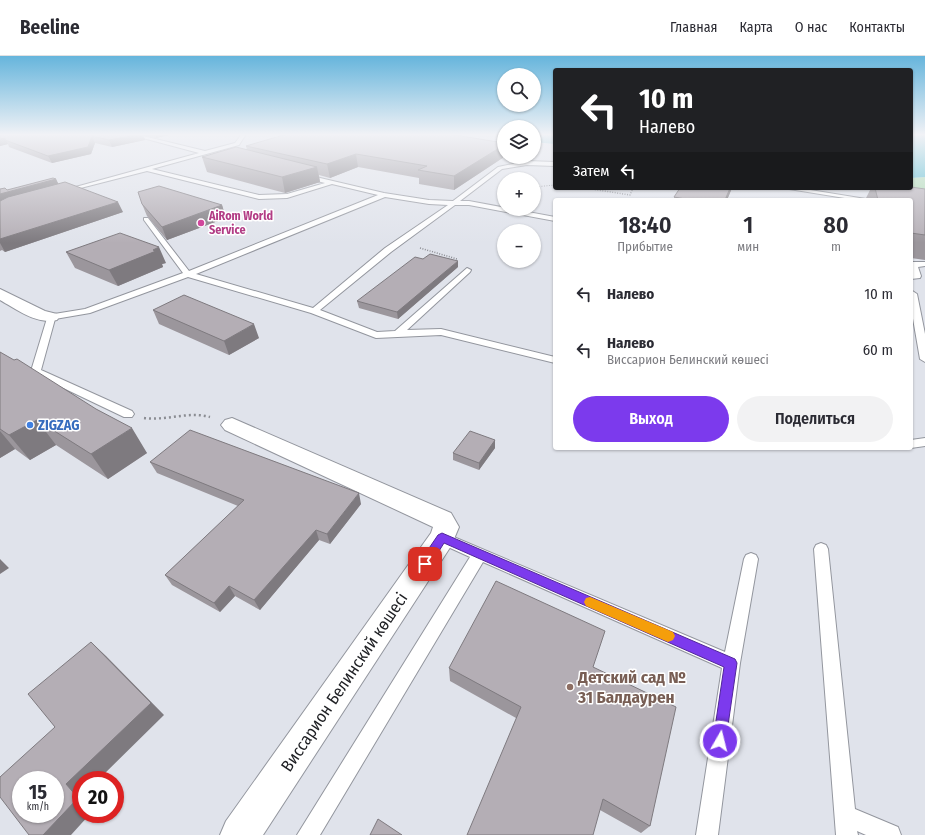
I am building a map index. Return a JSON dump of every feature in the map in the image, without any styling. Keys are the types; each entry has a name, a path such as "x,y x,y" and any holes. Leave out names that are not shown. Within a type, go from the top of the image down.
{"street":[{"path":"0,294 40,315 51,317"},
{"path":"232,425 442,520 446,527 442,538"},
{"name":"Виссарион Белинский көшесі","path":"240,835 442,538"}],"lane":[{"path":"57,193 146,170"},
{"path":"148,170 273,199 295,195 330,182"},
{"path":"314,311 399,242 497,170"},
{"path":"299,175 384,196 429,202 469,203 553,219"},
{"path":"800,190 855,198"},
{"path":"128,414 36,371 51,317 87,311 188,274 384,196"},
{"path":"146,219 188,274 314,311 376,335 441,332 553,360"},
{"path":"913,277 917,276 914,268 916,264 925,264"},
{"path":"396,335 467,270"},
{"path":"913,297 921,315 925,359"},
{"path":"913,444 925,442"},
{"path":"442,538 731,663"},
{"path":"821,549 846,825 890,835"},
{"path":"308,835 480,554"},
{"path":"707,835 731,663 751,559"}],"path":[{"path":"541,186 553,185"},
{"path":"597,190 630,195 632,190"},
{"path":"399,242 471,263 467,270"},
{"path":"128,414 150,420 183,414 207,415 232,425"}],"green space":[{"path":"925,177 925,191 913,188 913,178"}],"water":[{"path":"913,170 925,170 925,177 913,178"}],"building":[{"path":"255,170 305,170 282,177"},
{"path":"420,170 463,170 454,176"},
{"path":"53,178 56,179 0,194 0,189 5,188 7,190"},
{"path":"65,182 118,202 0,239 0,201 8,197"},
{"path":"159,186 222,205 162,227 142,204 138,192"},
{"path":"913,187 925,189 925,235 913,233 913,198 878,198 876,190 913,190"},
{"path":"679,190 729,190 726,198 674,197"},
{"path":"120,233 159,247 153,250 156,251 109,270 66,252"},
{"path":"430,254 458,261 397,312 357,301 415,257 423,259"},
{"path":"184,295 254,324 224,341 153,310"},
{"path":"0,352 14,360 17,359 96,409 132,428 91,454 37,420 9,435 0,429"},
{"path":"190,430 359,493 327,534 316,530 254,600 229,586 214,603 165,575 244,500 150,462"},
{"path":"470,431 495,440 479,463 453,453"},
{"path":"496,581 605,631 593,667 676,707 650,826 603,799 593,835 467,835 521,707 449,668"},
{"path":"91,642 151,703 80,771 72,771 72,778 66,784 72,791 72,804 64,813 64,771 12,771 12,813 0,797 0,777 55,727 28,694"},
{"path":"378,819 402,835 370,835"},
{"path":"20,823 54,823 43,835 29,835"}],"slow traffic":[{"path":"590,602 668,636"}],"place":[{"name":"AiRom World Service","path":"201,223"},
{"name":"ZIGZAG","path":"30,425"},
{"name":"Детский сад № 31 Балдаурен","path":"570,687"}],"route":[{"path":"425,564 442,538 731,663 720,741"}]}
